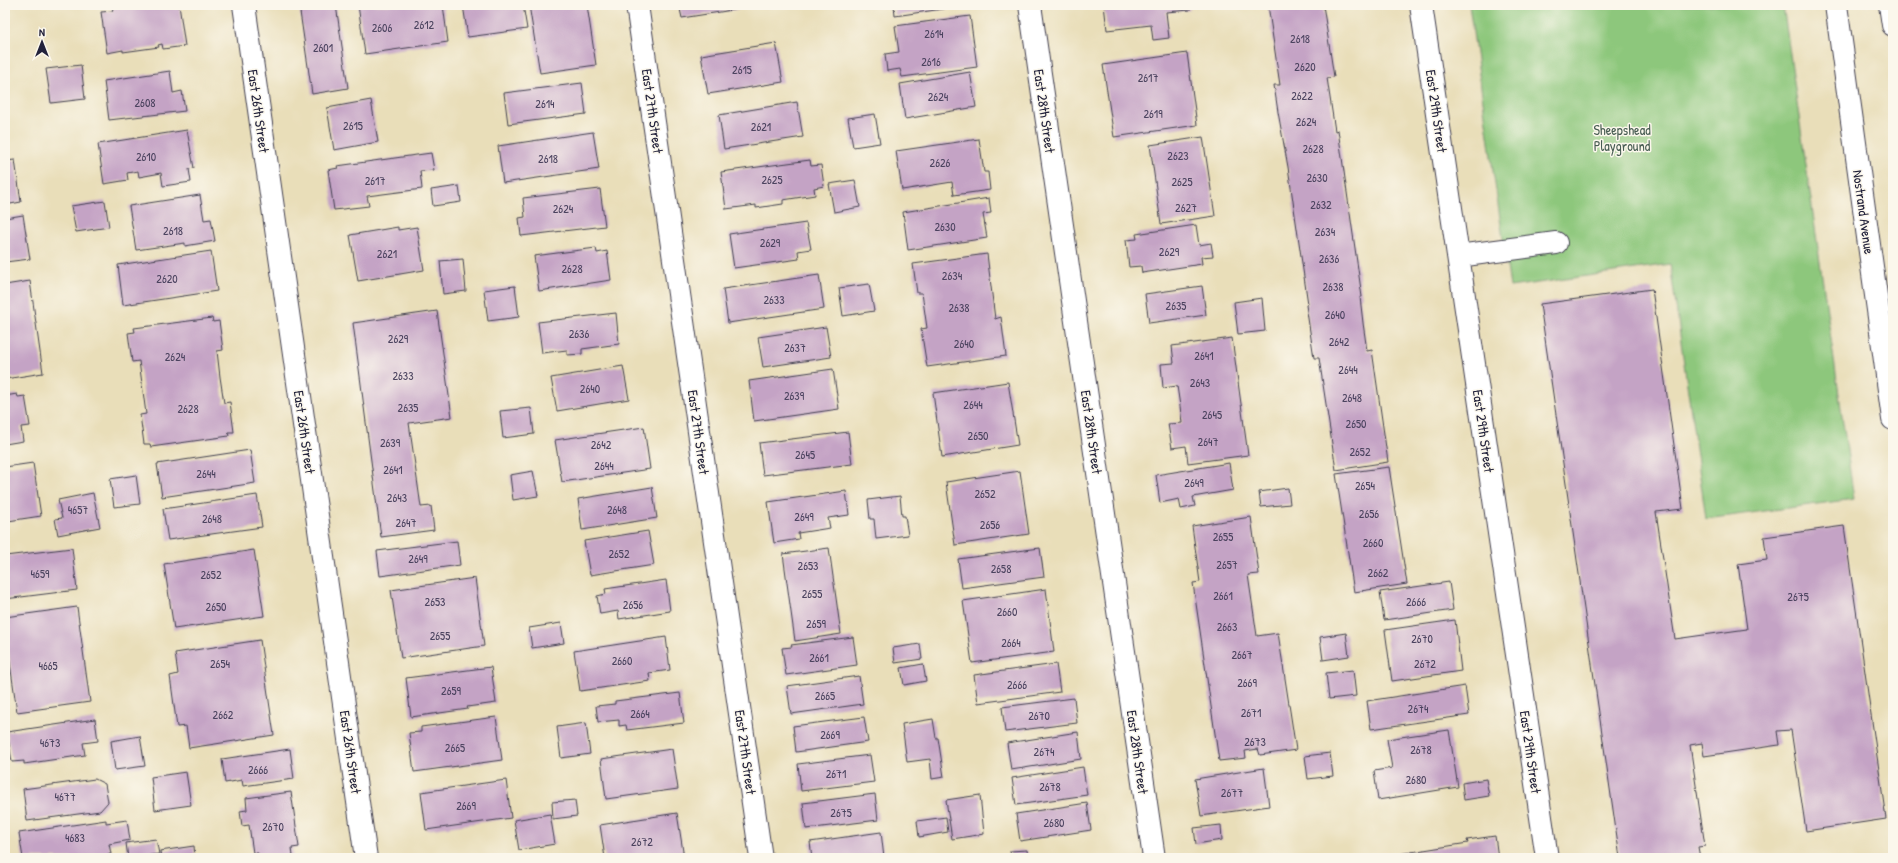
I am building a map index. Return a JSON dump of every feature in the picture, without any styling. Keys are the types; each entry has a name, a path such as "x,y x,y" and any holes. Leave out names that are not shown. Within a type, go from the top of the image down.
{"street":[{"name":"East 26th Street","path":"244,5 366,858"},
{"name":"East 27th Street","path":"637,5 761,858"},
{"name":"East 28th Street","path":"1030,5 1154,858"},
{"name":"East 29th Street","path":"1421,5 1547,858"},
{"name":"Nostrand Avenue","path":"1836,5 1893,419"},
{"path":"1890,5 1893,25"},
{"path":"1458,256 1556,243"}],"green space":[{"name":"Sheepshead Playground","path":"1469,5 1783,5 1854,499 1706,519 1670,264 1510,287"}],"building":[{"path":"144,5 144,8 153,7 153,5 179,5 185,46 163,49 162,44 158,45 159,47 107,53 101,12 113,11 112,6"},
{"path":"299,5 336,5 348,88 312,94"},
{"path":"358,5 443,5 448,42 365,54"},
{"path":"463,5 523,5 527,29 468,37"},
{"path":"529,5 587,5 596,65 540,73"},
{"path":"679,5 738,5 739,9 682,18"},
{"path":"894,5 948,5 949,8 895,16"},
{"path":"1104,5 1189,5 1190,10 1166,12 1169,38 1153,40 1151,25 1107,30"},
{"path":"1268,5 1323,5 1334,77 1327,78 1335,131 1338,130 1362,297 1360,297 1367,351 1372,350 1388,462 1336,470 1319,358 1314,358 1306,305 1308,304 1288,167 1274,85 1280,85"},
{"path":"970,16 977,67 902,77 900,69 887,71 885,54 899,52 895,26"},
{"path":"776,43 783,82 708,94 701,55"},
{"path":"1187,53 1197,125 1114,137 1103,65"},
{"path":"81,65 85,99 51,103 46,69"},
{"path":"170,71 173,93 182,91 185,111 109,120 104,81"},
{"path":"970,72 976,107 905,119 900,84"},
{"path":"582,83 586,114 508,124 504,93"},
{"path":"371,100 378,142 334,150 327,108"},
{"path":"797,102 803,137 724,149 719,115"},
{"path":"875,114 880,143 853,147 848,118"},
{"path":"187,130 194,168 189,169 191,182 163,186 161,173 139,177 138,171 127,173 128,180 104,184 98,144"},
{"path":"593,132 599,169 503,183 498,146"},
{"path":"1203,137 1215,216 1161,224 1150,145"},
{"path":"979,139 984,172 988,172 990,190 954,195 952,182 902,190 896,151"},
{"path":"431,153 434,170 420,171 422,189 367,196 369,206 334,210 328,170 338,168 337,166"},
{"path":"15,160 21,202 5,205 5,161"},
{"path":"810,160 811,166 821,165 824,186 814,188 815,195 783,200 783,204 756,208 756,205 726,209 721,172"},
{"path":"855,180 860,207 834,212 829,184"},
{"path":"459,186 461,202 433,206 431,190"},
{"path":"600,189 605,226 521,236 519,218 525,217 523,198"},
{"path":"200,195 204,220 211,219 215,241 185,246 185,243 136,250 129,206"},
{"path":"989,198 991,213 983,214 987,238 908,250 903,212"},
{"path":"105,201 109,227 76,232 71,206"},
{"path":"23,215 30,259 5,262 5,218"},
{"path":"806,223 811,249 798,251 799,259 734,268 729,234"},
{"path":"1196,225 1199,245 1211,243 1213,256 1201,257 1202,264 1142,273 1141,266 1129,267 1126,240 1137,239 1136,234"},
{"path":"398,227 398,230 417,227 424,270 358,281 350,235"},
{"path":"596,248 597,253 607,251 611,280 539,291 534,256"},
{"path":"211,251 217,291 123,305 118,265"},
{"path":"987,254 995,319 1001,317 1006,356 927,367 921,329 927,328 922,293 917,293 913,264"},
{"path":"463,259 466,291 443,294 440,261"},
{"path":"819,275 824,309 728,323 723,289"},
{"path":"30,281 43,373 5,379 5,285"},
{"path":"869,284 874,311 843,316 839,288"},
{"path":"515,286 519,317 488,321 484,290"},
{"path":"1202,286 1206,315 1149,323 1145,294"},
{"path":"1652,289 1683,509 1656,512 1675,639 1747,629 1738,564 1767,560 1764,537 1844,526 1886,819 1806,831 1791,730 1777,731 1779,745 1704,756 1702,743 1690,745 1705,846 1698,847 1700,858 1620,858 1540,304"},
{"path":"1262,298 1265,331 1238,334 1234,302"},
{"path":"437,311 452,417 409,423 421,507 431,506 434,530 381,537 353,323"},
{"path":"616,313 619,344 582,349 582,354 567,355 567,350 542,353 538,322"},
{"path":"212,318 213,322 219,321 223,350 217,351 220,377 224,403 230,402 234,432 228,432 229,436 151,447 150,444 144,444 140,415 146,414 139,361 132,362 128,333 135,332 134,328"},
{"path":"826,327 831,357 763,367 758,337"},
{"path":"1232,338 1248,455 1188,463 1186,446 1172,448 1168,424 1182,423 1180,406 1177,386 1163,388 1161,364 1174,363 1172,346"},
{"path":"623,366 629,399 557,411 551,378"},
{"path":"833,369 839,409 754,421 749,381"},
{"path":"1008,382 1018,445 942,457 933,393"},
{"path":"17,394 18,397 25,396 30,426 21,427 23,441 5,444 5,396"},
{"path":"531,408 534,434 503,438 500,411"},
{"path":"644,427 650,469 562,482 555,440"},
{"path":"848,432 852,464 763,475 759,443"},
{"path":"250,450 255,483 162,497 157,464"},
{"path":"33,463 41,516 8,521 7,517 5,517 5,467"},
{"path":"1229,463 1233,490 1193,497 1195,506 1181,509 1179,499 1160,503 1156,475"},
{"path":"1389,467 1407,584 1354,592 1336,474"},
{"path":"533,471 538,496 513,500 510,475"},
{"path":"1020,471 1029,534 955,545 946,482"},
{"path":"136,475 140,504 114,507 110,479"},
{"path":"652,487 657,518 582,530 578,499"},
{"path":"1288,488 1290,504 1261,507 1259,492"},
{"path":"846,491 849,515 828,518 830,528 798,533 799,539 774,543 768,502"},
{"path":"93,493 100,527 58,535 55,519 62,518 58,500"},
{"path":"257,495 262,527 168,540 163,509"},
{"path":"900,496 902,516 905,516 908,535 876,539 874,519 870,519 868,500"},
{"path":"1251,517 1259,574 1248,575 1257,636 1278,633 1296,750 1260,755 1258,749 1245,751 1246,758 1219,761 1193,583 1200,582 1192,526"},
{"path":"648,531 654,565 590,575 584,541"},
{"path":"457,541 460,565 380,576 377,551"},
{"path":"72,548 77,590 5,599 5,556"},
{"path":"829,548 841,634 795,641 783,554"},
{"path":"1040,548 1044,577 962,588 958,559"},
{"path":"254,550 264,616 174,629 164,564"},
{"path":"475,578 484,646 401,658 391,590"},
{"path":"666,580 670,611 619,619 618,611 600,614 597,596 606,594 605,589"},
{"path":"1449,582 1453,610 1384,620 1380,592"},
{"path":"1046,589 1054,652 972,663 963,601"},
{"path":"77,607 90,702 17,712 5,628 5,617"},
{"path":"1455,620 1461,671 1392,681 1385,630"},
{"path":"561,623 564,643 532,648 529,628"},
{"path":"1346,633 1349,656 1323,660 1320,637"},
{"path":"666,637 670,670 649,673 650,681 580,691 574,651"},
{"path":"853,637 857,665 786,675 782,648 792,647 791,645"},
{"path":"260,640 274,735 189,748 186,726 177,727 170,676 178,674 175,653"},
{"path":"920,644 922,659 895,663 893,648"},
{"path":"923,664 926,681 904,685 901,668"},
{"path":"1056,664 1060,692 978,703 974,675"},
{"path":"491,667 496,703 467,707 468,709 411,717 406,678"},
{"path":"1353,670 1356,696 1329,699 1326,673"},
{"path":"859,676 863,704 791,714 787,686"},
{"path":"1465,686 1469,715 1371,729 1367,701"},
{"path":"680,693 684,723 627,730 626,725 619,726 619,720 598,722 596,706 615,704 615,701"},
{"path":"1074,698 1077,723 1005,732 1002,707"},
{"path":"496,717 502,760 414,772 409,733 421,732 421,727"},
{"path":"864,717 868,742 796,752 793,726"},
{"path":"95,719 98,741 83,743 85,755 24,764 24,761 12,762 7,732"},
{"path":"933,719 936,738 938,738 944,777 932,779 930,759 907,762 902,724"},
{"path":"586,723 590,754 561,758 557,727"},
{"path":"1449,730 1458,787 1378,800 1374,771 1392,768 1387,739"},
{"path":"1078,732 1081,759 1011,770 1007,743"},
{"path":"140,736 145,766 115,770 111,741"},
{"path":"290,749 294,779 243,786 242,780 225,783 222,759"},
{"path":"672,749 678,789 606,799 601,759"},
{"path":"1330,753 1333,776 1308,779 1305,756"},
{"path":"870,755 874,782 801,791 798,764"},
{"path":"1083,767 1087,795 1016,805 1012,778"},
{"path":"1264,768 1269,806 1201,816 1195,779"},
{"path":"186,772 191,805 155,810 151,777"},
{"path":"95,779 105,784 108,802 100,811 27,821 23,789"},
{"path":"1486,779 1489,796 1464,800 1462,783"},
{"path":"506,780 511,818 426,830 421,792"},
{"path":"291,792 299,847 292,848 293,856 259,858 258,853 253,853 249,825 242,826 240,811 247,810 246,798"},
{"path":"875,794 878,820 806,829 803,803"},
{"path":"980,795 984,834 952,839 946,800"},
{"path":"575,800 577,816 553,819 552,802"},
{"path":"1087,803 1091,830 1020,841 1016,814"},
{"path":"677,813 684,858 605,858 600,825"},
{"path":"550,814 555,844 519,850 514,820"},
{"path":"946,817 948,832 919,837 917,821"},
{"path":"106,820 106,823 127,820 130,840 109,844 111,854 79,858 23,858 19,833"},
{"path":"1221,825 1222,840 1196,844 1194,828"},
{"path":"881,832 884,858 812,858 810,842"},
{"path":"1495,836 1498,858 1373,858 1468,843 1467,840"},
{"path":"156,839 159,854 128,858 126,843"},
{"path":"194,846 195,858 161,858 160,851"},
{"path":"1027,850 1028,858 1011,858 1010,851"}]}
